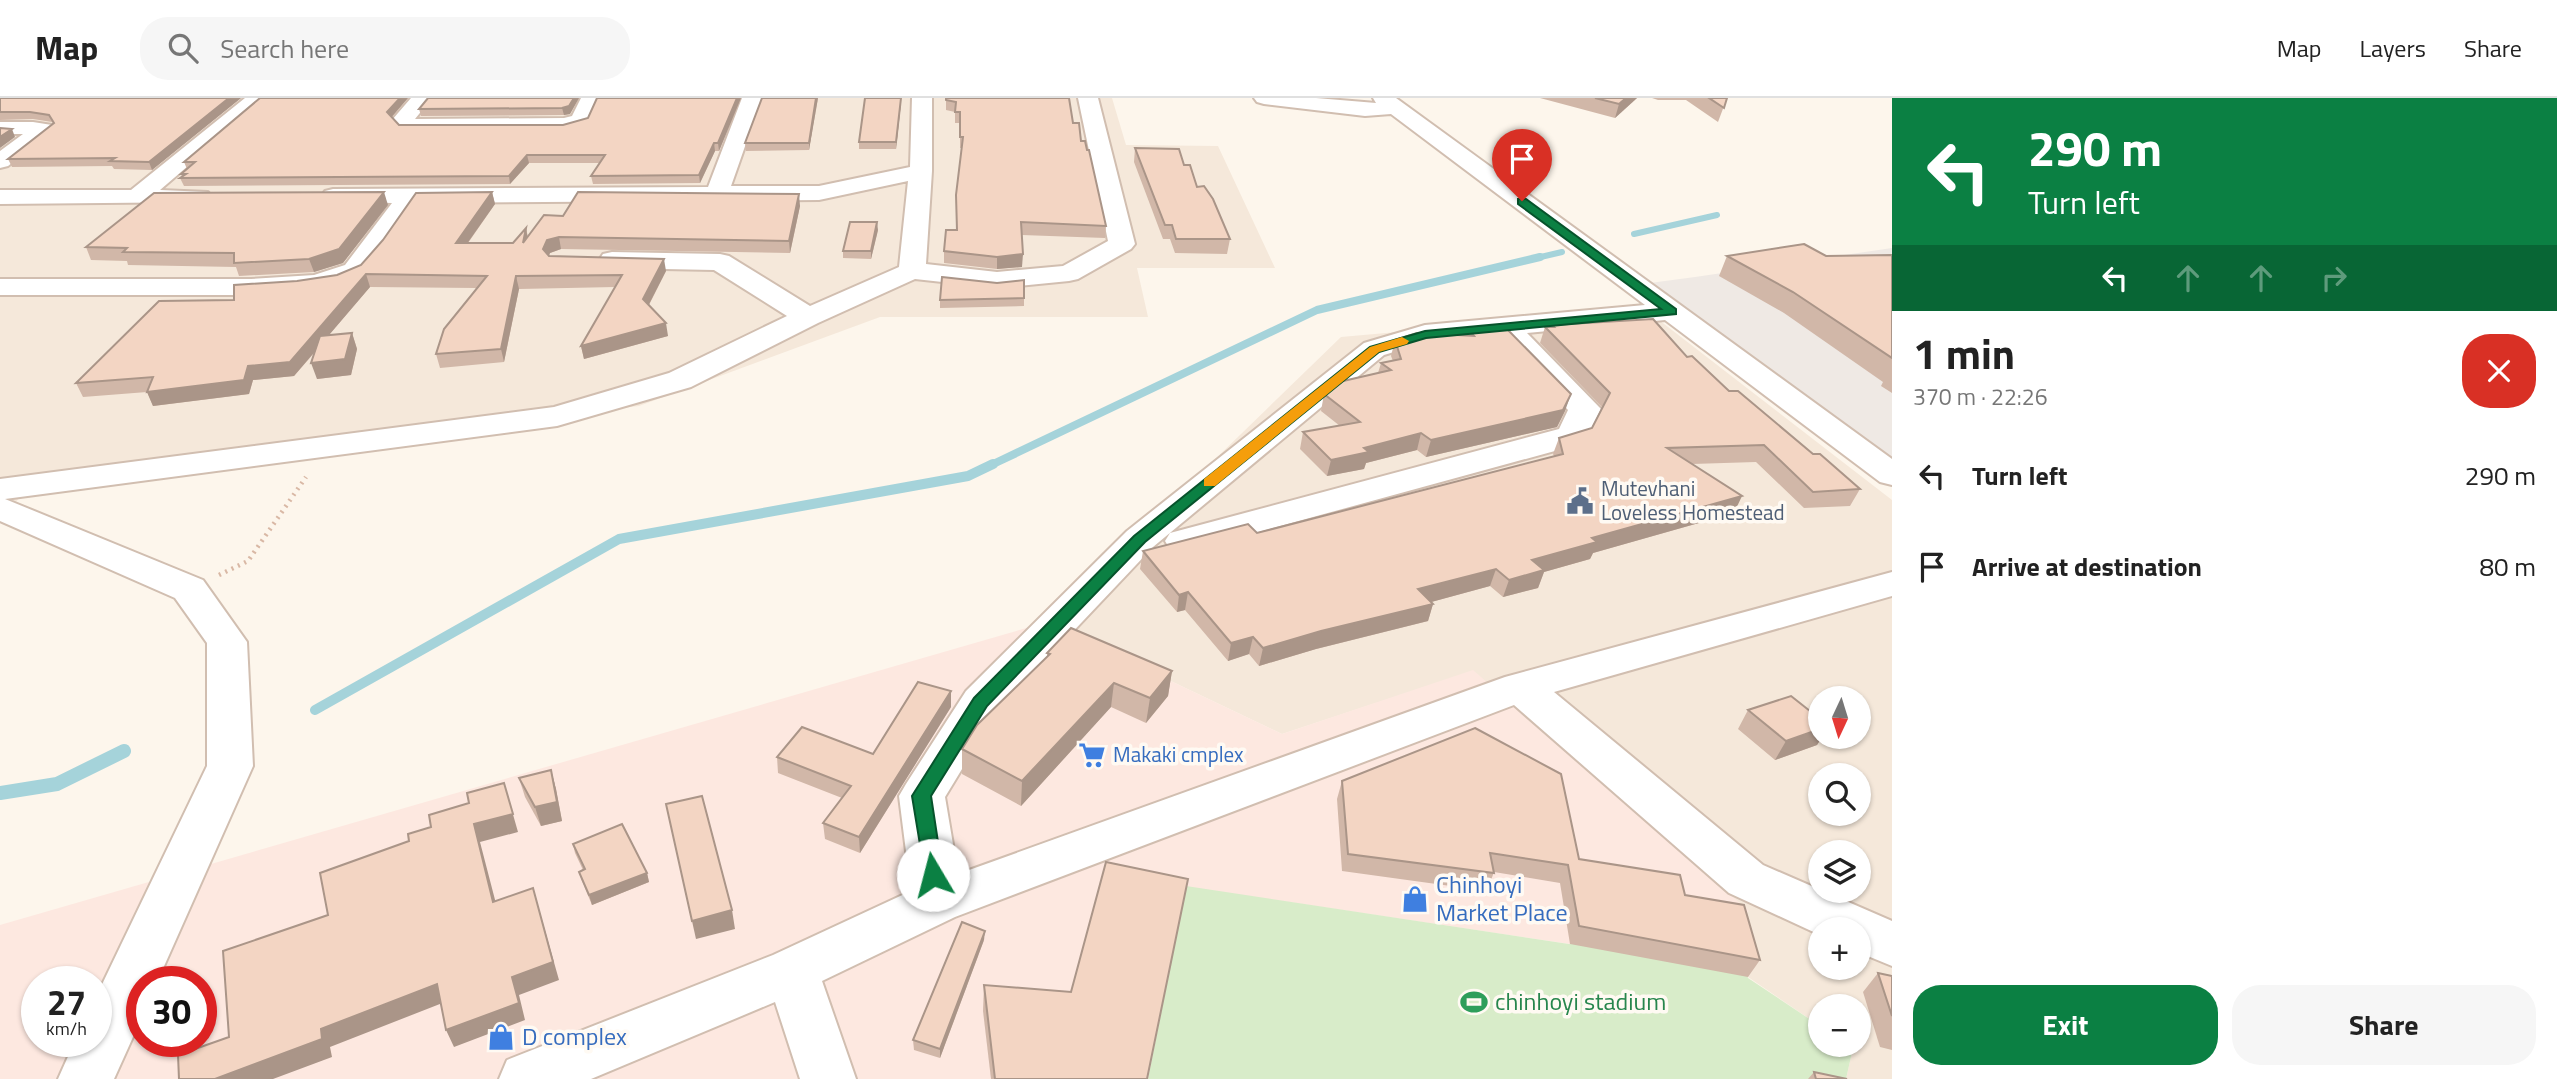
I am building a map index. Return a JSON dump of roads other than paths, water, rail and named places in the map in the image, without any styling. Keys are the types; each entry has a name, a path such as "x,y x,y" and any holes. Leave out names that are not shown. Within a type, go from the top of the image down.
{"street":[{"path":"138,197 257,98"},
{"path":"422,98 403,120 409,125 564,124 580,120 591,98"},
{"path":"718,193 752,98"},
{"path":"912,271 921,171 922,98"},
{"path":"0,489 354,440 557,416 680,380 808,317 912,271 997,280 1069,273 1122,244 1088,98"},
{"path":"1264,98 1365,110 1388,103 1892,475"},
{"path":"0,128 44,130 0,161"},
{"path":"315,196 819,192 921,171"},
{"path":"0,287 251,287 317,283 354,271 410,196"},
{"path":"0,197 219,197"},
{"path":"587,260 720,261 808,317"},
{"path":"937,902 922,796 981,702 1140,539 1374,349 1425,334 1672,311"},
{"path":"1140,539 1174,544 1572,436 1586,409 1504,326"},
{"path":"0,508 189,589 227,642 230,766 86,1079"},
{"path":"527,1079 792,971 937,902 1520,687 1892,584"},
{"path":"1520,687 1746,879 1892,944"},
{"path":"792,971 828,1079"}],"waterway":[{"path":"1634,234 1717,215"},
{"path":"1532,259 1562,252"},
{"path":"989,466 1317,310 1540,257"},
{"path":"315,710 619,539 968,476 993,464"},
{"path":"0,793 57,784 124,751"}],"place":[{"name":"Mutevhani Loveless Homestead","path":"1580,501"},
{"name":"Makaki cmplex","path":"1092,755"},
{"name":"Chinhoyi Market Place","path":"1415,899"},
{"name":"chinhoyi stadium","path":"1474,1002"},
{"name":"D complex","path":"501,1037"}]}
